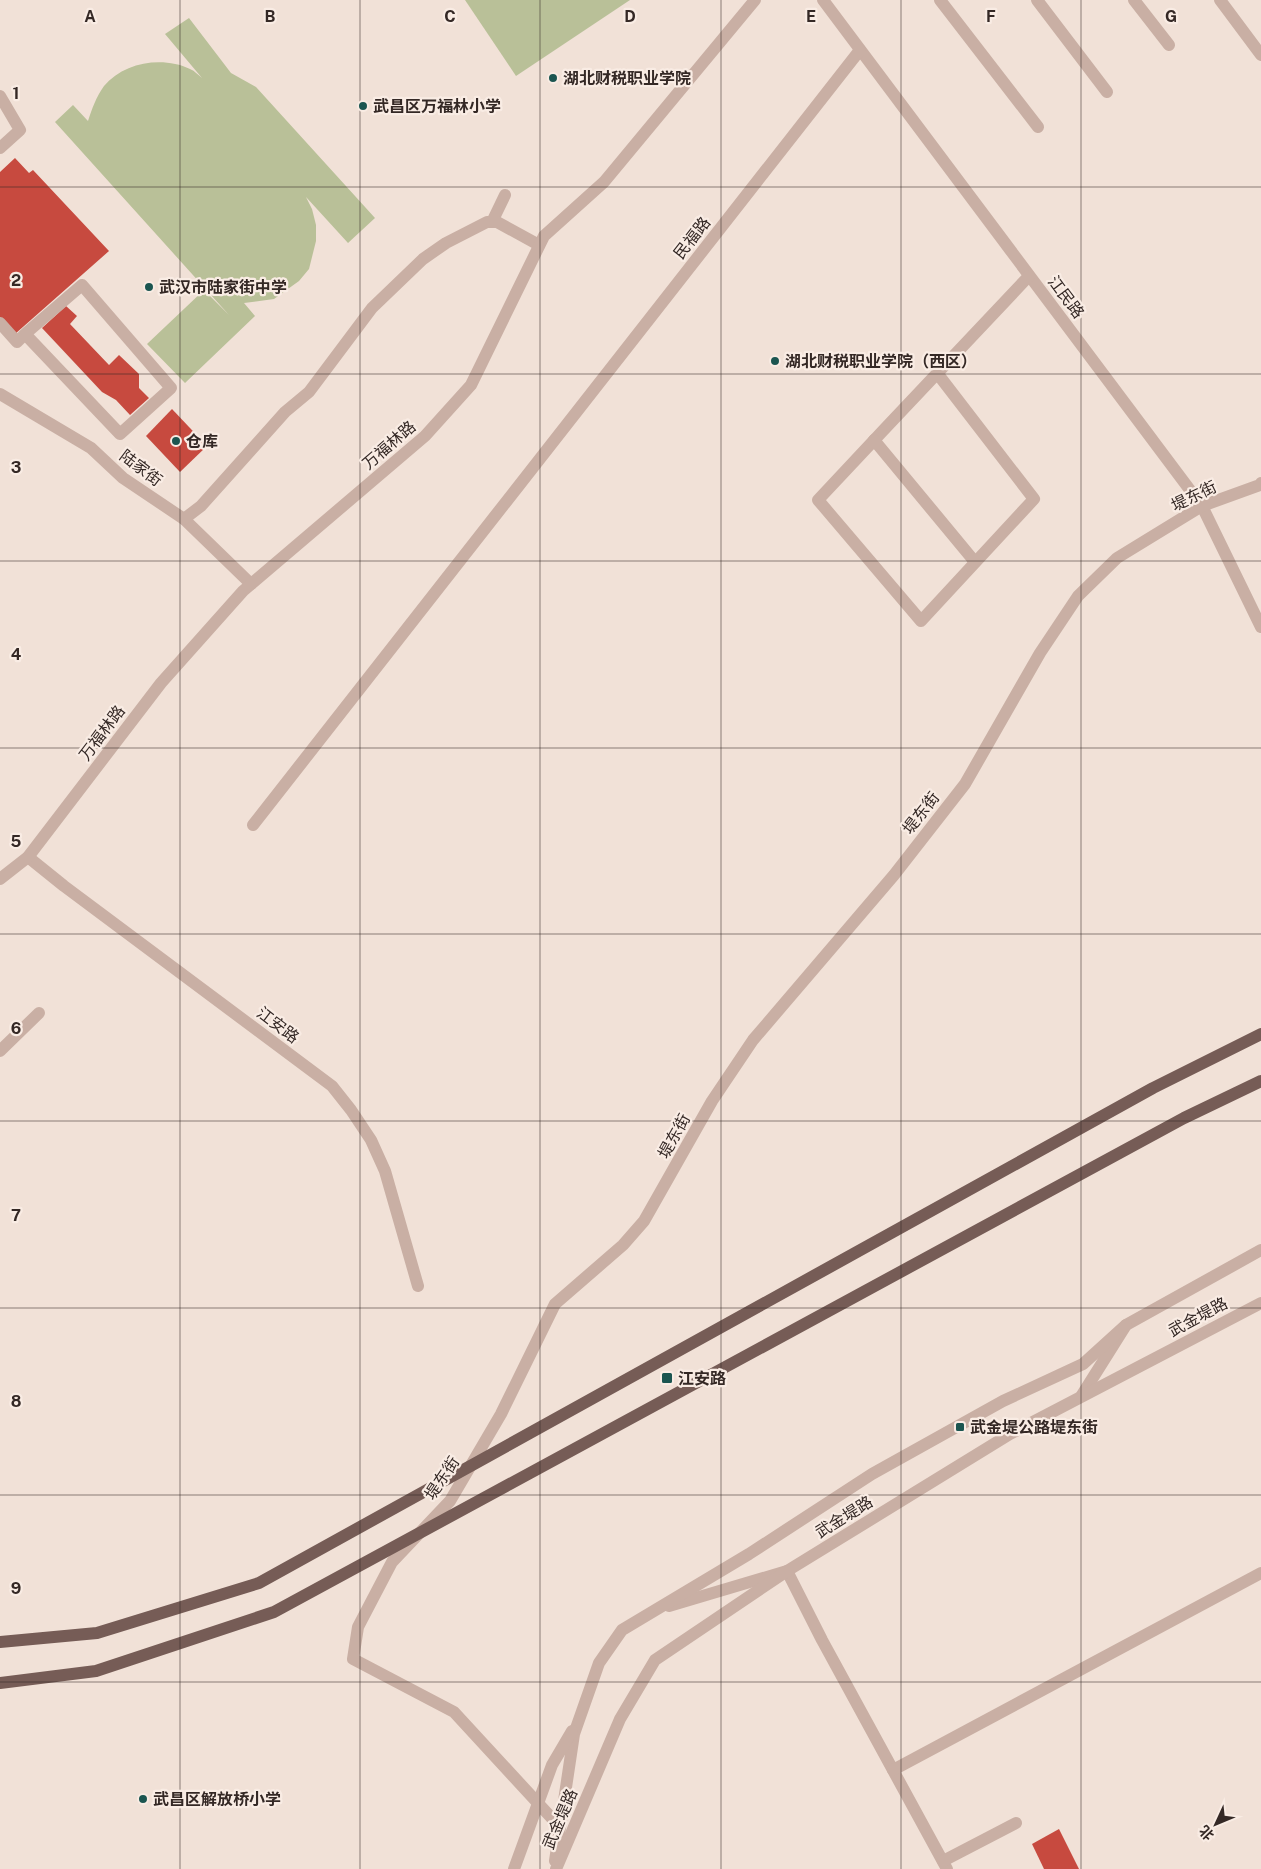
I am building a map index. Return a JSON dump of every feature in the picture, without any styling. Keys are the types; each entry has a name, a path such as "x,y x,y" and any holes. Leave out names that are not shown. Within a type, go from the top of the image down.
{"main road":[{"path":"0,1642 97,1633 259,1583 1153,1088 1261,1034"},
{"path":"0,1683 96,1671 274,1612 1184,1118 1261,1081"}],"street":[{"name":"万福林路","path":"0,878 28,857 161,683 251,584 425,436 471,385 544,236 604,182 755,0"},
{"name":"江民路","path":"823,0 1202,506 1261,627"},
{"path":"940,0 1038,127"},
{"path":"1037,0 1107,92"},
{"path":"1134,0 1169,45"},
{"path":"1220,0 1261,55"},
{"name":"民福路","path":"253,825 860,50"},
{"path":"0,96 20,130 0,148"},
{"path":"492,222 505,196"},
{"path":"184,519 201,506 285,412 309,392 372,308 423,259 446,243 488,222 497,222 540,245"},
{"path":"937,373 1034,499 921,620 818,500 937,373 1029,276"},
{"path":"0,323 17,342 26,334 82,285 171,388 120,434 26,334"},
{"name":"陆家街","path":"0,394 91,448 123,478 184,519 251,584"},
{"path":"874,440 975,562"},
{"name":"堤东街","path":"559,1826 454,1712 354,1659 358,1627 392,1562 450,1501 500,1414 555,1304 623,1245 644,1221 712,1101 753,1040 894,875 965,784 1040,653 1078,596 1117,558 1202,506 1260,485 1261,482"},
{"name":"江安路","path":"28,857 64,886 332,1086 371,1140 385,1171 418,1286"},
{"path":"0,1051 39,1013"},
{"path":"555,1869 559,1826 574,1734 599,1663 622,1630 749,1554 872,1474 1003,1401 1083,1364 1126,1325 1261,1250"},
{"name":"武金堤路","path":"555,1869 620,1719 655,1660 787,1571 1010,1434 1261,1303"},
{"path":"1081,1397 1126,1325"},
{"path":"650,1612 787,1571 822,1640 945,1865 1016,1823"},
{"path":"893,1770 1261,1573"},
{"path":"514,1869 552,1764 579,1720"}],"green space":[{"path":"465,0 630,0 516,76"},
{"path":"189,18 231,73 256,87 375,218 348,243 306,197 312,209 316,225 316,241 309,269 299,281 274,299 244,303 255,316 185,383 147,344 204,290 229,315 55,122 73,105 88,121 96,99 104,86 122,71 133,67 156,62 168,63 190,69 202,78 165,34"}],"building":[{"path":"15,158 29,173 33,170 109,251 15,334 0,317 0,172"},
{"path":"66,306 77,316 70,324 109,365 119,355 139,374 139,388 149,398 130,415 116,400 102,392 42,328"},
{"name":"仓库","path":"172,409 207,446 180,472 146,436"},
{"path":"1059,1829 1079,1869 1044,1869 1032,1844"}],"place":[{"name":"湖北财税职业学院","path":"553,78"},
{"name":"武昌区万福林小学","path":"363,106"},
{"name":"武汉市陆家街中学","path":"149,287"},
{"name":"湖北财税职业学院（西区）","path":"775,361"},
{"name":"仓库","path":"176,441"},
{"name":"江安路","path":"667,1378"},
{"name":"武金堤公路堤东街","path":"960,1427"},
{"name":"武昌区解放桥小学","path":"143,1799"}]}
